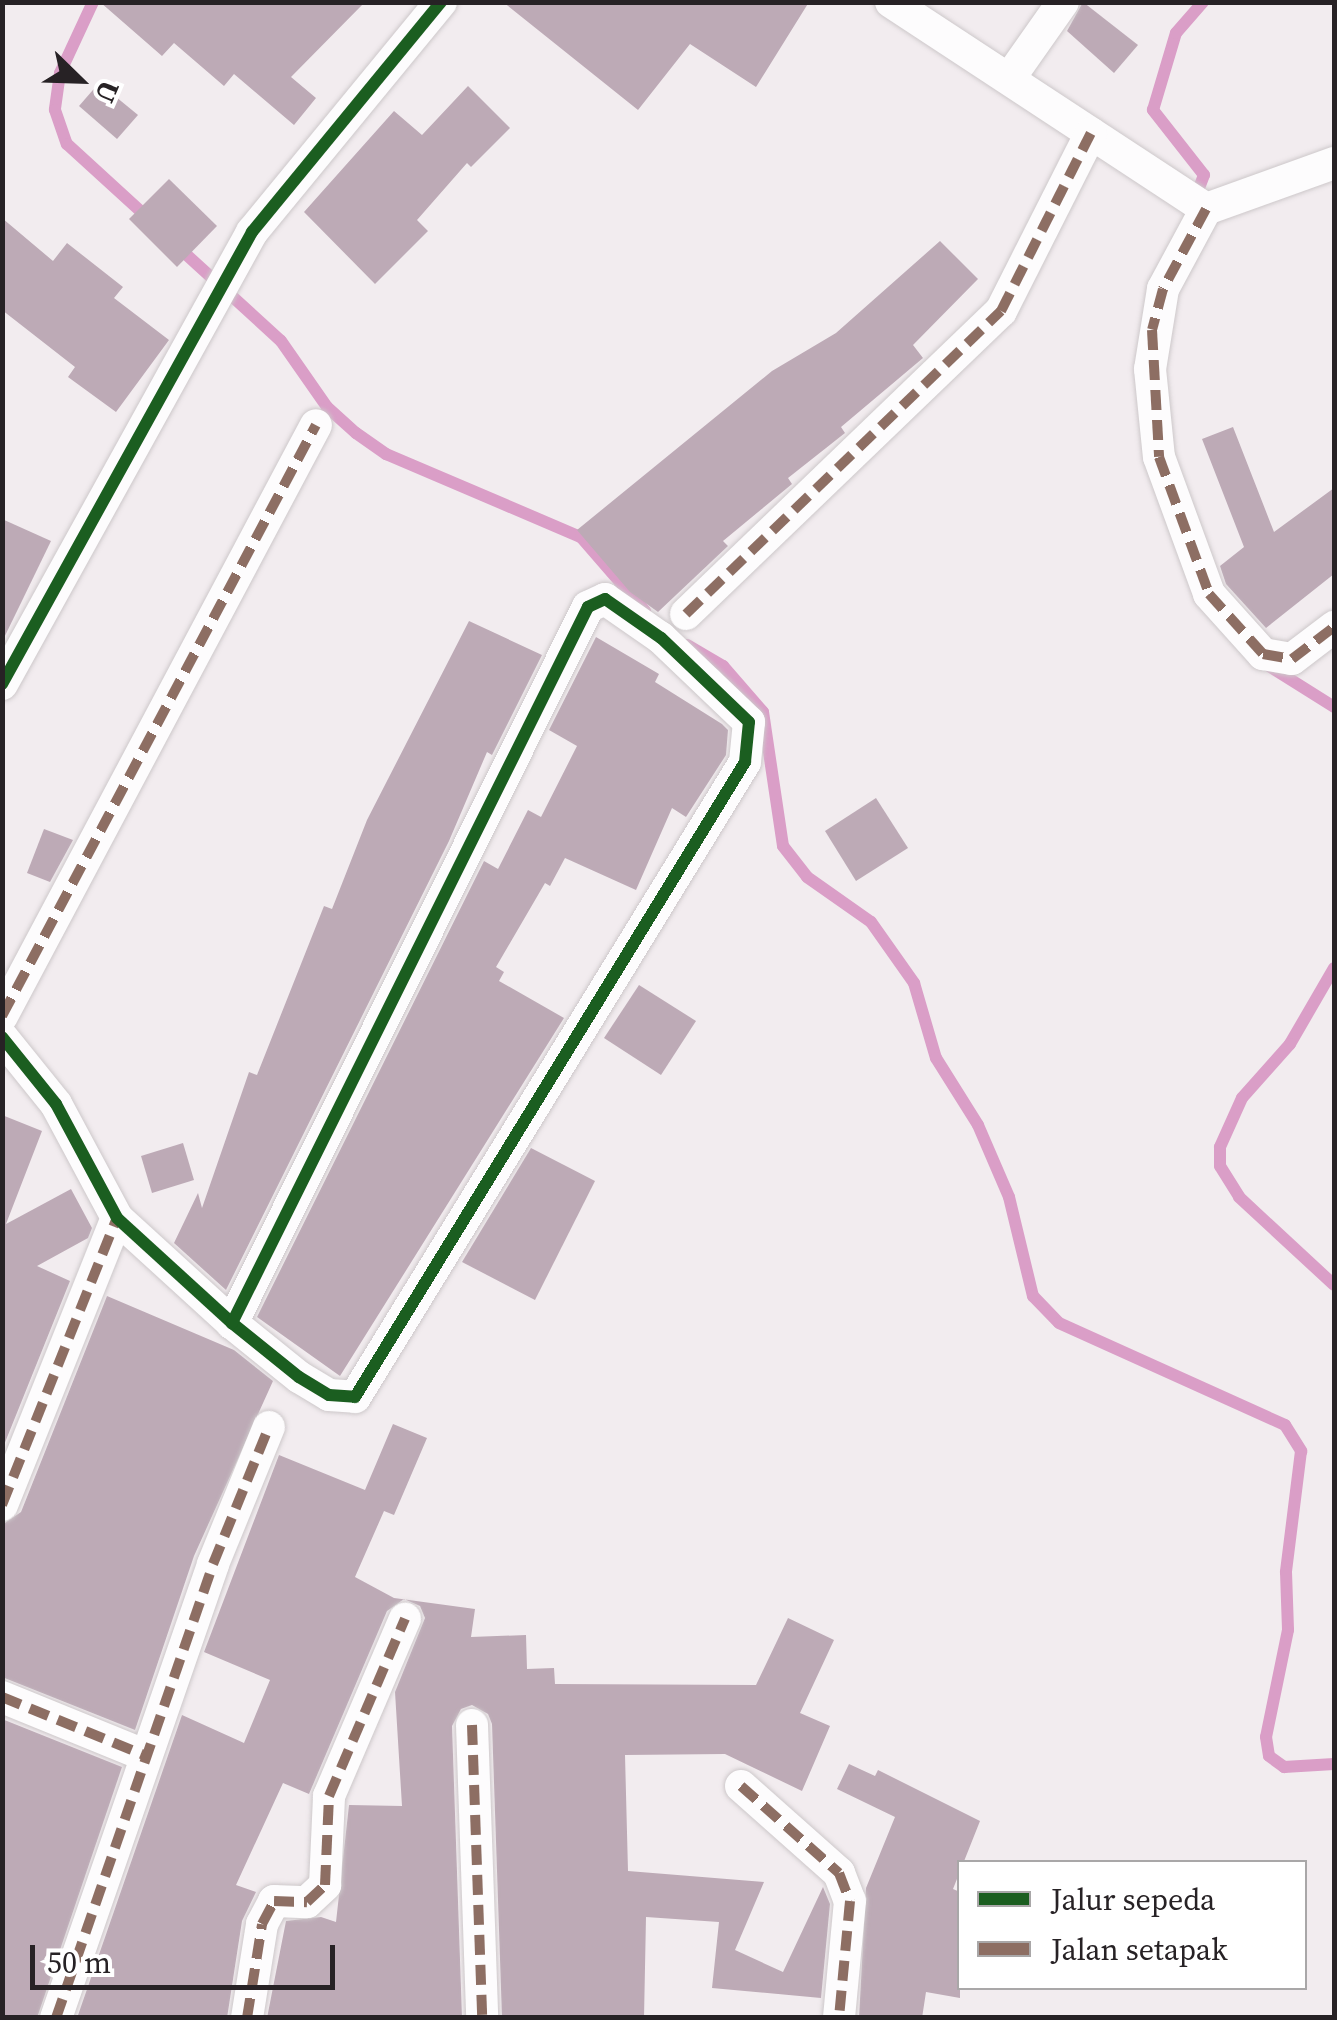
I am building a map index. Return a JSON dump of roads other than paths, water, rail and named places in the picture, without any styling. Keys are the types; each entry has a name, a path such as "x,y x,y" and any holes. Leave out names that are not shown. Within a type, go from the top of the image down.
{"street":[{"path":"2,684 252,232 442,2"},
{"path":"891,2 1011,76 1206,209"},
{"path":"1011,76 1063,2"},
{"path":"686,614 1002,311 1091,133"},
{"path":"1334,163 1206,209 1163,290 1152,330 1159,457 1209,594 1263,654 1292,659 1334,626"},
{"path":"2,1016 316,425"},
{"path":"2,1037 56,1104 117,1218 232,1323 329,1395 343,1398 364,1391 745,762 749,722 661,638 605,598 596,598 584,613 232,1323"},
{"path":"2,1505 117,1218"},
{"path":"56,2018 144,1756 270,1426"},
{"path":"247,2018 262,1924 274,1902 307,1902 325,1884 329,1796 405,1619"},
{"path":"2,1697 144,1756"},
{"path":"472,1725 482,2018"},
{"path":"741,1786 839,1873 850,1901 839,2018"}],"waterway":[{"path":"93,2 60,73 55,110 67,144 149,219"},
{"path":"1194,201 1204,175 1153,110 1176,33 1203,2"},
{"path":"178,247 281,341 327,407 356,433 386,454 581,537 645,611"},
{"path":"687,645 723,666 763,712 783,846 807,877 871,922 914,983 936,1058 978,1125 1009,1197 1033,1296 1059,1323 1285,1425 1301,1451 1286,1572 1288,1630 1266,1737 1269,1756 1284,1767 1334,1764"},
{"path":"1269,666 1334,707"},
{"path":"1334,968 1290,1044 1242,1098 1220,1147 1220,1166 1239,1197 1334,1285"}]}
